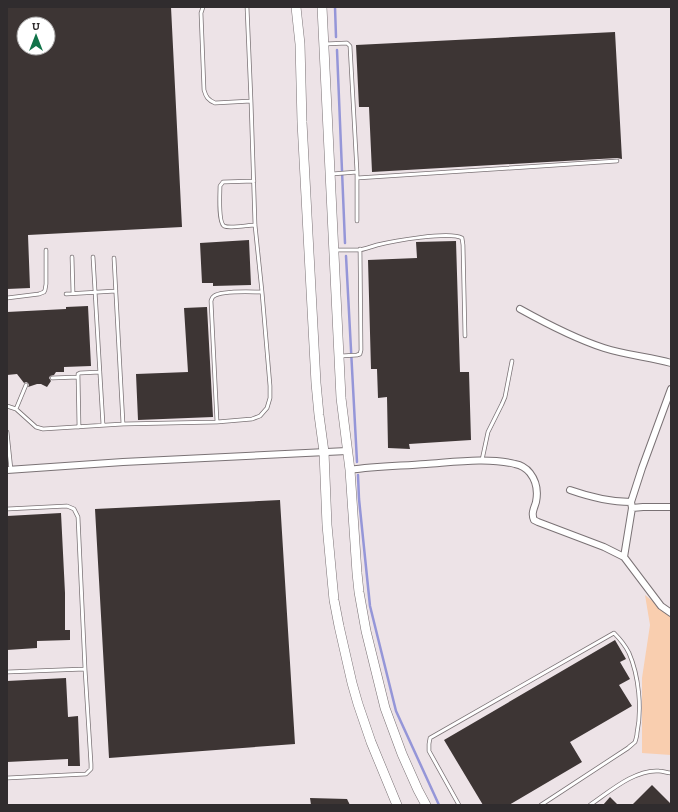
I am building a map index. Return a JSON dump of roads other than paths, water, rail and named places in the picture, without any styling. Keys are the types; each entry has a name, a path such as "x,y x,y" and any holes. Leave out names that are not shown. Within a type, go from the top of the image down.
{"street":[{"path":"296,7 300,44 302,122 316,376 324,452 334,600 358,704 395,804"},
{"path":"322,7 328,136 335,174 333,250 337,306 343,356 342,398 350,470 357,573 366,631 385,708 402,754 426,805"},
{"path":"520,309 589,343 606,349 671,363"},
{"path":"624,557 632,505 642,468 671,389"},
{"path":"9,470 123,462 347,451"},
{"path":"350,470 482,460 515,464 526,469 530,473 537,489 536,502 532,513 534,520 604,547 624,557 661,606 671,613"},
{"path":"570,490 592,498 642,507 671,507"}],"lane":[{"path":"202,7 204,90 206,97 209,101 215,104 251,101"},
{"path":"7,406 16,409 36,427 43,429 123,424 217,422 252,419 260,416 267,408 270,398 270,386 255,225 246,7"},
{"path":"323,44 347,43 350,46 357,172 357,221"},
{"path":"357,178 617,161"},
{"path":"335,174 357,172"},
{"path":"254,181 223,182 220,186 221,223 224,226 231,227 255,225"},
{"path":"333,250 360,250 391,242 429,236 459,236 462,238 463,245 465,336"},
{"path":"7,298 44,292 46,284 46,250"},
{"path":"343,356 360,354 362,350 360,250"},
{"path":"72,257 73,293"},
{"path":"93,257 103,425"},
{"path":"114,258 123,424"},
{"path":"66,294 116,291"},
{"path":"217,422 212,297 221,294 262,292"},
{"path":"482,460 488,432 504,397 512,361"},
{"path":"79,427 78,374 100,372"},
{"path":"52,378 78,377"},
{"path":"16,409 26,385"},
{"path":"7,432 9,470"},
{"path":"7,509 67,506 74,509 78,517 85,669 91,753 91,769 86,774 7,778"},
{"path":"459,805 429,750 430,738 614,633 628,652 637,682 640,708 636,741 628,748 542,805"},
{"path":"7,672 85,669"},
{"path":"590,805 632,776 643,772 658,770 671,774"}],"waterway":[{"path":"335,7 336,37"},
{"path":"337,50 345,243"},
{"path":"346,256 357,462"},
{"path":"358,475 370,606 396,711 439,805"}]}
